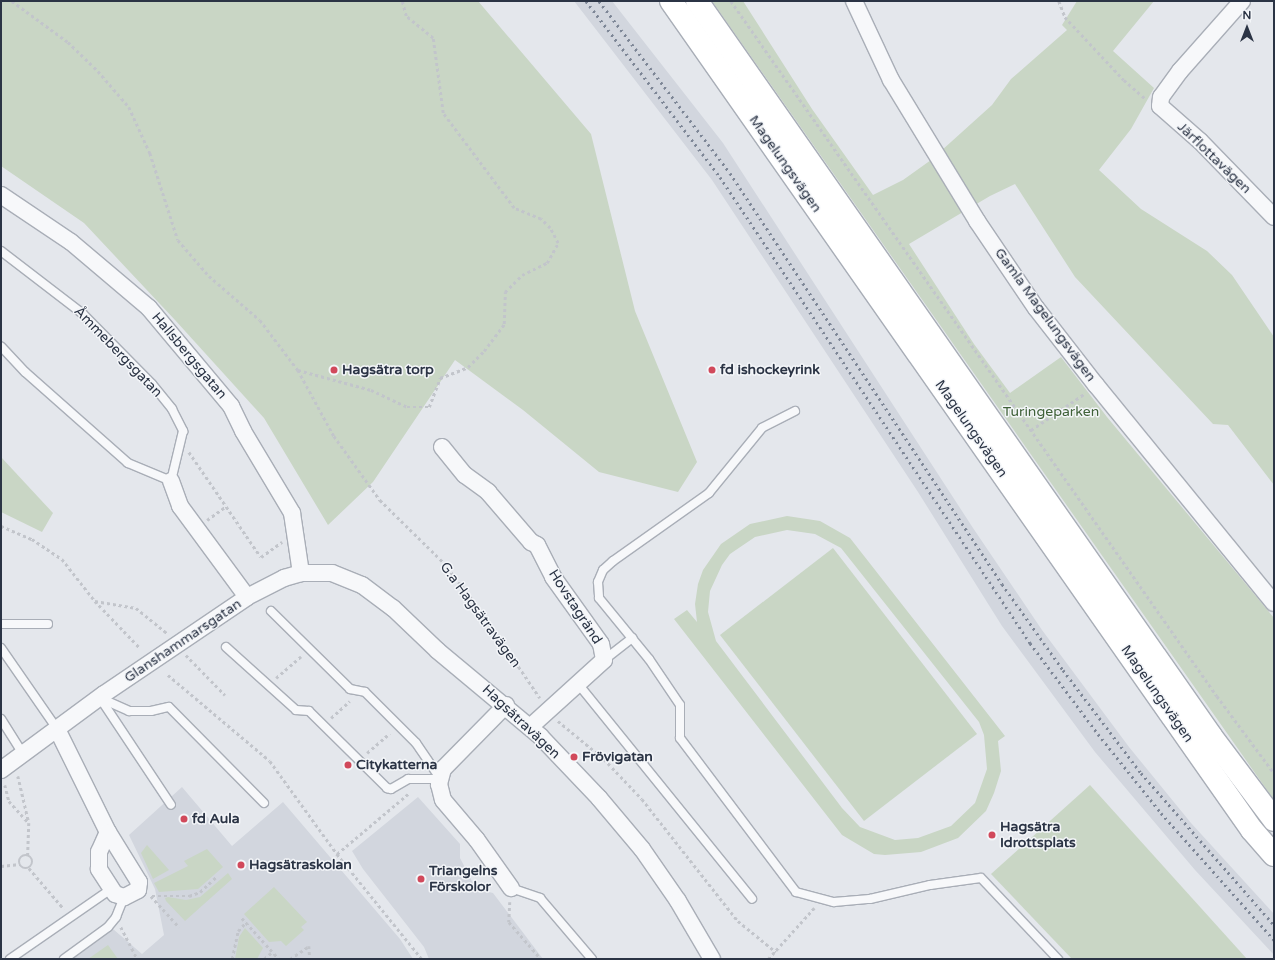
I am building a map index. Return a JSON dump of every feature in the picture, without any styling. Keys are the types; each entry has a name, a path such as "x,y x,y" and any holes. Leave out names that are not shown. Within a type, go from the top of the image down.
{"main road":[{"name":"Magelungsvägen","path":"671,1 1252,830 1274,855"},
{"name":"Magelungsvägen","path":"697,1 1211,736 1274,820"}],"street":[{"name":"Gamla Magelungsvägen","path":"854,1 891,80 977,221 1036,308 1096,385 1274,603"},
{"path":"1160,101 1180,71 1242,1"},
{"name":"Järflottavägen","path":"1160,101 1274,217"},
{"name":"Hallsbergsgatan","path":"1,195 71,242 149,308 231,406 243,431 292,513 309,573"},
{"name":"Hovstagränd","path":"442,447 465,474 488,492 531,542 537,544 553,577 601,644 604,660 530,727"},
{"path":"171,481 180,506 247,597"},
{"name":"Glanshammarsgatan","path":"6,767 100,698 178,646 247,597 284,578 309,573"},
{"name":"Hagsätravägen","path":"309,573 343,576 362,585 506,705 530,727 599,798 642,849 678,901 712,959"},
{"path":"506,705 443,769 439,784 443,800 477,840 511,888"},
{"path":"57,729 108,832 139,882 138,890 118,893 99,869 99,852 108,832"}],"lane":[{"name":"Åmmebergsgatan","path":"1,251 83,314 152,384 172,409 183,432 171,481"},
{"path":"1,346 25,372 128,463 171,481"},
{"path":"795,411 762,428 709,493 613,561 603,570 598,582 599,598 632,638 680,705 680,738 796,892 834,902 870,899 930,885 981,878 1058,959"},
{"path":"226,647 296,710 309,711 387,788 391,789 408,779 440,779 428,758 365,692 350,689 271,611"},
{"path":"1,624 48,624"},
{"path":"604,660 632,638"},
{"path":"1,648 57,729"},
{"path":"578,685 752,899"},
{"path":"100,698 129,711 151,711 169,707 264,803"},
{"path":"100,698 171,805"},
{"path":"1,719 23,754"},
{"path":"511,888 540,898 592,959"},
{"path":"64,959 108,927 116,917 118,893"},
{"path":"10,959 71,918 118,893"}],"path":[{"name":"G.a Hagsätravägen","path":"12,1 68,42 98,71 129,107 150,153 178,240 209,276 260,320 298,370 334,436 380,500 444,563 478,607 548,711 604,759 642,799 738,921 776,952"},
{"path":"298,370 371,390 407,407 429,407 440,378 468,367 484,351 504,324 505,292 522,275 547,263 558,243 550,228 541,219 514,208 443,113 433,38 406,16 402,1"},
{"path":"731,1 1217,696 1274,773"},
{"path":"1059,1 1066,17 1124,80 1144,97 1160,101"},
{"path":"1031,430 1096,385"},
{"path":"199,467 261,557 297,534"},
{"path":"196,528 226,506"},
{"path":"1,526 32,539 62,559 95,601 140,648"},
{"path":"95,601 136,608 161,626 225,695"},
{"path":"268,685 301,656"},
{"path":"168,676 270,761 337,854 422,959"},
{"path":"324,725 360,691"},
{"path":"359,760 398,726"},
{"path":"6,767 22,784 29,823 28,855"},
{"path":"1,781 7,787 9,801 29,823"},
{"path":"337,854 414,789"},
{"path":"20,864 23,855 28,855 33,858 33,864 29,868"},
{"path":"1,866 20,864 24,868 29,868 43,881 71,918"},
{"path":"151,896 189,896 200,892 216,877"},
{"path":"139,882 179,927"},
{"path":"511,888 509,922 541,959"},
{"path":"768,959 776,952 821,899"},
{"path":"116,917 137,959"},
{"path":"242,918 279,959"},
{"path":"232,959 238,931 246,922"},
{"path":"290,959 309,946 310,959"},
{"path":"264,959 272,952"}],"shaded area":[{"path":"574,1 612,1 723,143 973,528 1042,630 1129,747 1191,823 1274,914 1274,955 1195,870 1095,752 1002,626 918,492 712,180"},
{"name":"Hagsätraskolan","path":"182,787 232,846 283,802 400,939 413,959 72,959 113,929 142,954 164,935 155,889 129,835"},
{"name":"Triangelns Förskolor","path":"418,797 460,844 460,858 476,889 493,893 543,959 429,959 424,947 363,869 352,851"}],"green space":[{"path":"1,1 478,1 591,134 635,311 697,462 678,492 599,472 523,410 455,360 373,482 328,525 264,418 175,320 84,223 1,166"},
{"name":"Turingeparken","path":"712,1 743,1 812,109 873,195 903,180 931,160 992,105 1011,79 1067,30 1062,25 1077,1 1154,1 1113,51 1154,88 1131,129 1099,170 1141,209 1207,251 1232,275 1274,337 1274,485 1228,425 1213,424 1075,277 1015,184 990,196 909,244 974,344 1010,393 1061,357 1107,417 1274,618 1274,800"},
{"path":"1,457 53,513 42,532 1,512"},
{"path":"787,516 820,521 850,538 1005,736 998,741 1001,771 986,811 958,838 921,852 885,855 874,854 842,835 674,619 687,610 697,622 695,604 698,584 703,570 721,544 750,524","holes":["787,530 815,534 841,548 979,722 984,735 987,769 975,803 951,826 918,838 895,840 860,827 842,808 716,641 708,612 710,591 722,565 730,554 755,537"]},
{"path":"833,548 977,734 864,821 720,635"},
{"path":"1090,785 1247,959 1072,959 991,874"},
{"path":"147,845 169,870 153,879 141,853"},
{"path":"207,849 223,867 198,889 159,892 154,883 188,866 184,861"},
{"path":"228,873 232,879 185,921 166,901 165,898 168,897 186,900 200,897"},
{"path":"274,887 307,922 301,927 304,930 286,946 281,941 269,942 244,914"},
{"path":"245,928 263,948 257,959 235,959 239,937"},
{"path":"108,945 118,959 88,959"}],"railway":[{"path":"586,1 720,177 1030,643 1098,734 1161,813 1274,940"},
{"path":"599,1 730,173 1002,584 1063,670 1141,773 1274,925"}],"place":[{"name":"Hagsätra torp","path":"334,370"},
{"name":"fd ishockeyrink","path":"712,370"},
{"name":"Frövigatan","path":"574,757"},
{"name":"Citykatterna","path":"348,765"},
{"name":"fd Aula","path":"184,819"},
{"name":"Hagsätra Idrottsplats","path":"992,835"},
{"name":"Hagsätraskolan","path":"241,865"},
{"name":"Triangelns Förskolor","path":"421,879"}]}
